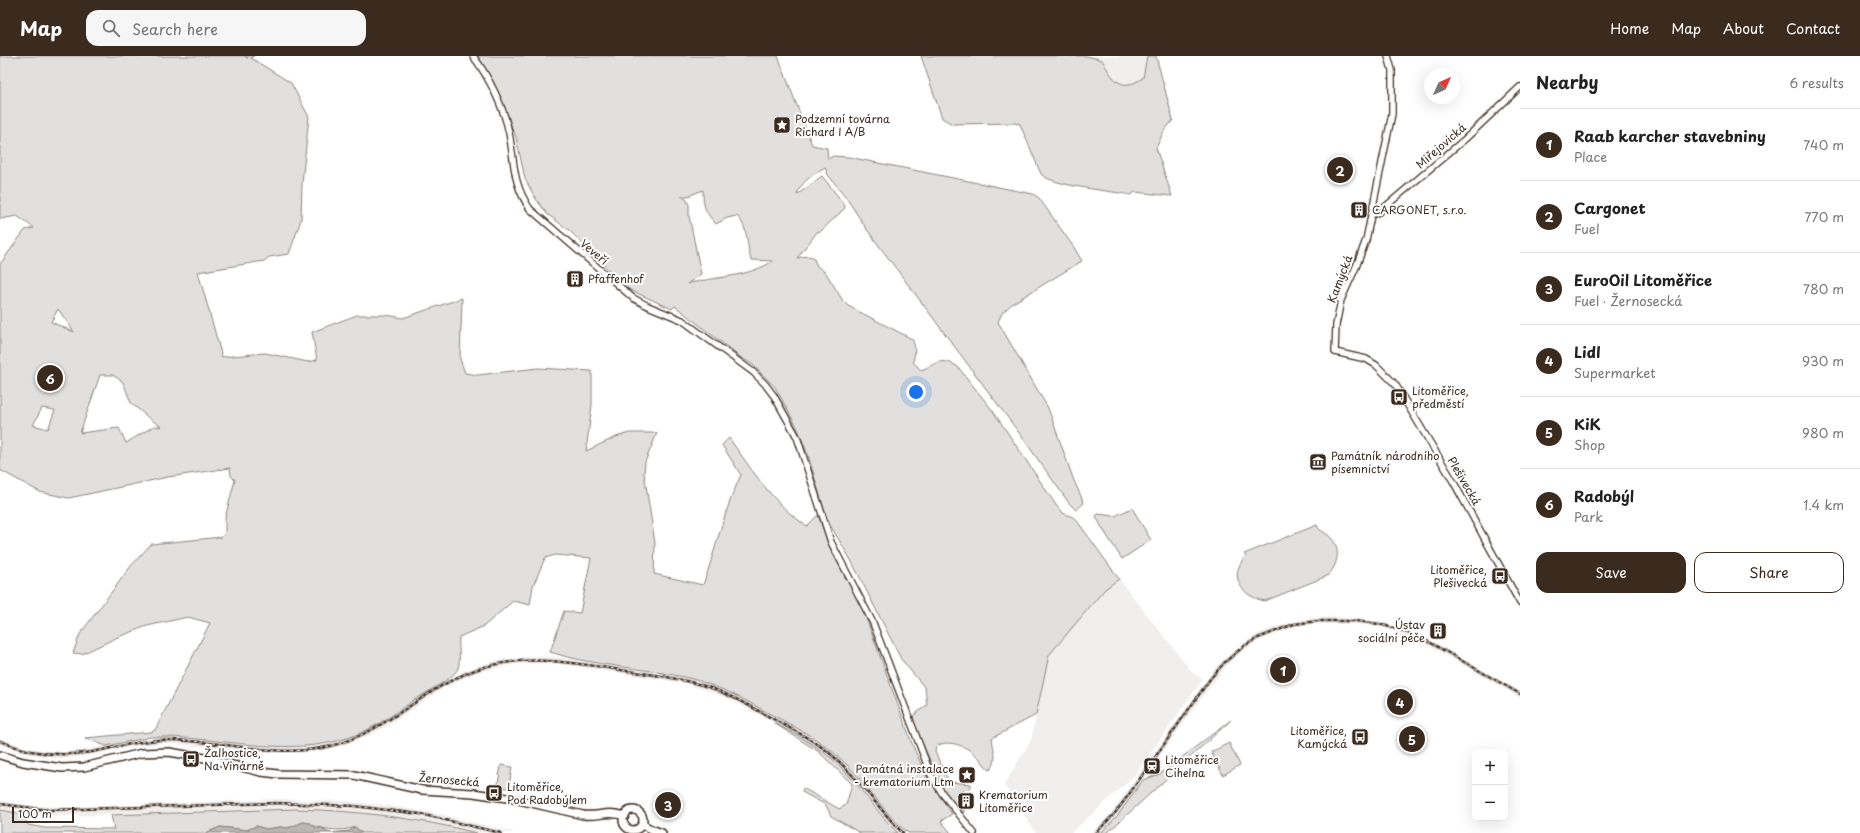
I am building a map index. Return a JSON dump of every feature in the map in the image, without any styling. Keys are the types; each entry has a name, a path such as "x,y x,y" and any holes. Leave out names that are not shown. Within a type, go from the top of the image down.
{"main road":[{"name":"Žernosecká","path":"0,755 23,762 62,768 84,767 142,753 169,752 210,759 261,772 278,774 354,775 375,778 422,790 473,793 514,799 590,816 606,812 625,816 629,811 636,811 641,814 642,824 651,830 662,833"},
{"path":"625,816 624,823 628,831 635,830 642,824"}],"street":[{"name":"Veveří","path":"473,56 489,81 505,121 514,176 521,196 530,209 633,298 682,320 747,367 765,384 786,415 797,436 831,542 873,623 931,775 942,793 974,833"},
{"name":"Kamýcká","path":"1335,352 1336,325 1341,300 1356,267 1371,215 1392,114 1392,70 1388,56"},
{"name":"Miřejovická","path":"1371,215 1379,212 1446,155 1520,87"},
{"name":"Plešivecká","path":"1335,352 1366,359 1385,373 1395,384 1454,481 1520,602"}],"shaded area":[{"path":"0,56 244,56 248,58 245,56 254,56 251,58 291,83 309,117 302,183 301,220 289,254 269,257 264,261 198,272 222,357 265,353 308,362 317,360 312,332 357,315 387,315 403,318 462,298 460,359 465,373 478,375 538,368 592,371 592,405 586,451 616,437 629,433 657,433 645,462 644,473 655,543 654,574 703,585 725,516 741,475 722,445 729,438 764,486 795,518 807,526 818,515 832,552 862,607 913,746 927,777 952,814 941,821 951,833 908,833 889,814 854,772 827,747 796,728 730,693 684,677 566,657 550,652 564,611 580,613 591,558 555,555 545,558 533,586 530,605 513,601 484,626 459,637 459,661 456,672 445,681 376,725 363,732 339,741 289,747 264,746 189,738 151,737 106,746 85,738 151,732 155,730 210,623 188,617 147,626 118,637 82,654 73,653 80,634 131,566 151,544 222,537 225,533 225,518 235,480 231,476 230,468 168,477 69,498 40,492 0,470 0,264 25,230 34,228 17,216 0,219","holes":["58,309 74,332 51,322","100,375 113,375 123,382 131,403 162,427 154,426 126,443 119,428 80,433","42,408 55,410 48,429 33,425"]},
{"path":"476,56 778,56 812,145 827,148 828,159 833,156 848,157 1033,194 1039,198 1073,246 1082,261 1013,303 1002,313 998,322 1048,408 1074,481 1084,503 1076,510 1069,503 1017,430 868,231 845,196 828,175 825,167 804,182 797,195 822,176 844,204 845,208 820,232 818,231 797,258 807,256 813,257 817,266 826,273 843,301 848,306 912,339 915,350 913,362 921,370 939,362 947,362 958,367 993,411 1058,508 1063,513 1075,518 1119,579 1105,589 1049,655 1036,715 992,738 995,759 990,770 973,752 968,749 952,743 936,746 935,752 949,782 971,784 971,787 962,791 958,796 964,807 964,812 960,812 945,793 912,721 914,715 927,705 925,688 901,659 851,560 827,520 808,455 797,427 775,387 752,364 740,357 675,306 672,309 628,289 569,230 547,214 536,199 525,179 516,137 491,78","holes":["703,190 705,209 716,224 727,218 737,216 741,221 744,226 751,260 773,261 763,267 742,274 687,284 701,274 689,216 689,205 687,200 681,196 688,196"]},
{"path":"921,56 1087,56 1102,60 1118,82 1128,84 1143,78 1147,56 1156,56 1173,120 1164,131 1156,148 1172,196 1135,192 1131,195 1083,188 1047,178 1041,174 1020,124 952,124 942,118"},
{"path":"1087,56 1147,56 1145,73 1143,78 1136,83 1126,85 1114,80 1102,60"},
{"path":"1132,508 1151,540 1122,559 1096,516 1098,514 1115,516"},
{"path":"1317,525 1320,530 1332,539 1337,550 1336,561 1331,572 1327,576 1265,601 1257,599 1244,590 1238,578 1238,571 1240,564 1246,556 1244,554"},
{"path":"1119,579 1193,673 1203,679 1134,776 1071,833 1036,833 1004,785 1031,740 1049,655 1105,589"},
{"path":"1331,617 1380,621 1412,631 1520,691 1520,698 1430,646 1400,633 1379,627 1356,624 1318,624 1294,627 1259,641 1246,649 1227,665 1205,693 1118,815 1101,833 1091,833 1113,811 1215,668 1232,652 1256,635 1275,627 1305,619"},
{"path":"534,656 555,657 684,677 712,685 735,695 806,733 836,754 853,771 890,816 908,833 898,833 848,775 821,751 803,738 733,701 709,691 683,683 554,663 516,664 478,672 445,687 389,725 366,737 341,746 312,752 271,753 164,743 130,747 80,757 61,758 28,754 0,745 0,738 29,748 61,752 90,749 129,741 164,737 271,747 299,747 324,744 363,732 386,720 433,687 464,671 494,661"},
{"path":"1231,720 1107,833 1101,833 1118,815 1143,780 1160,774"},
{"path":"774,723 804,739 831,758 849,776 898,833 860,833 831,816 826,805 802,792 803,788 839,809 846,805 852,784 819,752"},
{"path":"1229,743 1240,765 1223,775 1211,752"},
{"path":"501,765 512,767 509,786 507,788 500,787 498,784"},
{"path":"277,799 346,801 392,806 444,815 516,833 477,833 419,820 391,816 317,810 235,810 76,816 36,816 0,810 0,801 37,806 76,807"},
{"path":"297,809 343,811 388,816 432,823 477,833 362,833 355,827 336,830 316,827 304,822 288,828 281,827 266,829 256,826 247,830 220,827 206,833 0,833 0,810 23,814 28,825 45,828 114,829 111,815"},
{"path":"303,822 311,823 316,828 322,828 331,833 206,833 220,827 247,830 256,826 266,829 281,827 288,828"},
{"path":"355,827 362,833 331,833 349,831"}],"railway":[{"path":"1096,833 1115,813 1210,679 1225,662 1244,646 1258,638 1294,624 1318,621 1356,621 1379,624 1401,630 1431,643 1520,694"},
{"path":"0,741 33,752 56,754 92,752 134,743 160,740 181,740 264,750 285,751 327,747 368,732 386,722 437,688 455,678 475,670 507,662 554,661 682,680 708,687 726,694 805,736 820,746 852,774 903,833"},
{"path":"0,804 49,810 277,803 354,806 420,814 501,833"}],"place":[{"name":"Podzemní továrna Richard I A/B","path":"782,125"},
{"name":"Cargonet","path":"1340,170"},
{"name":"CARGONET, s.r.o.","path":"1359,210"},
{"name":"Pfaffenhof","path":"575,279"},
{"name":"Radobýl","path":"50,378"},
{"name":"Litoměřice, předměstí","path":"1399,397"},
{"name":"Památník národního písemnictví","path":"1318,462"},
{"name":"Litoměřice, Plešivecká","path":"1500,576"},
{"name":"Ústav sociální péče","path":"1438,631"},
{"name":"Raab karcher stavebniny","path":"1283,670"},
{"name":"Lidl","path":"1400,702"},
{"name":"Litoměřice, Kamýcká","path":"1360,737"},
{"name":"KiK","path":"1412,739"},
{"name":"Žalhostice, Na Vinárně","path":"191,759"},
{"name":"Litoměřice Cihelna","path":"1152,766"},
{"name":"Památná instalace - krematorium Ltm","path":"967,775"},
{"name":"Litoměřice, Pod Radobýlem","path":"494,793"},
{"name":"Krematorium Litoměřice","path":"966,801"},
{"name":"EuroOil Litoměřice","path":"668,805"}]}
